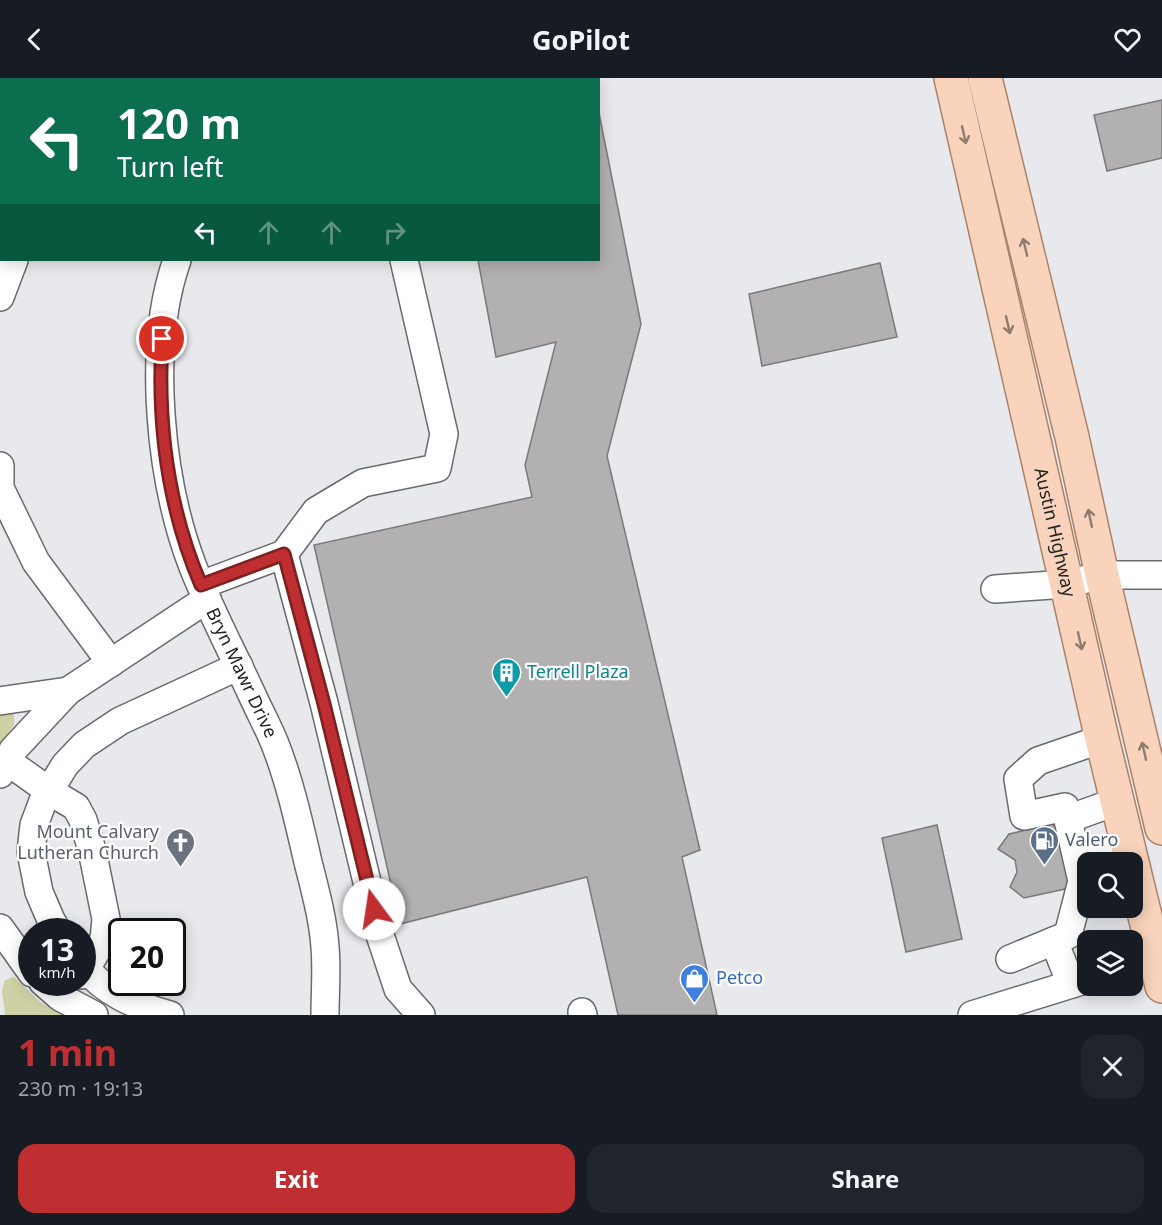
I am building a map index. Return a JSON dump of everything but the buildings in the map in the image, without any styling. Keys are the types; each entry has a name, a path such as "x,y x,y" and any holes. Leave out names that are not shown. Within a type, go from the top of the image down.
{"main road":[{"name":"Austin Highway","path":"951,78 1102,739 1129,846 1153,966"},
{"name":"Austin Highway","path":"985,78 1160,810"}],"street":[{"path":"0,297 14,261"},
{"name":"Bryn Mawr Drive","path":"177,261 170,279 163,322 160,374 163,443 169,485 179,527 204,592 275,744 294,804 320,910 325,948 325,1015"},
{"path":"96,949 104,939 106,919 92,850 83,820 76,807 3,767 13,750 68,691 111,663 204,592 284,554 316,511 363,483 437,468 444,434 404,261"},
{"path":"0,466 0,488 36,562 111,663"},
{"path":"284,554 324,704 379,932 398,988 421,1015"},
{"path":"995,589 1067,584 1102,575 1162,575"},
{"path":"50,918 39,892 32,852 34,825 49,791 65,765 84,745 120,721 238,666"},
{"path":"0,701 68,691"},
{"path":"1077,853 1065,807 1024,816 1018,779 1038,761 1102,739"},
{"path":"1068,819 1118,801"},
{"path":"1108,852 1129,846"},
{"path":"1010,959 1068,935 1077,900"},
{"path":"0,928 18,953"},
{"path":"1054,940 1077,978"},
{"path":"96,981 111,992 148,1010 170,1015"},
{"path":"972,1015 1077,982"},
{"path":"82,996 94,1015"}],"green space":[{"path":"0,711 14,713 14,725 0,745"},
{"path":"14,977 18,981 18,996 34,996 62,1015 5,1015 2,990 5,980"}],"place":[{"name":"Terrell Plaza","path":"506,698"},
{"name":"Valero","path":"1044,866"},
{"name":"Mount Calvary Lutheran Church","path":"180,868"},
{"name":"Petco","path":"695,1004"}],"route":[{"path":"162,339 160,374 163,443 169,485 179,527 193,567 201,585 284,554 324,704 374,909"}]}
